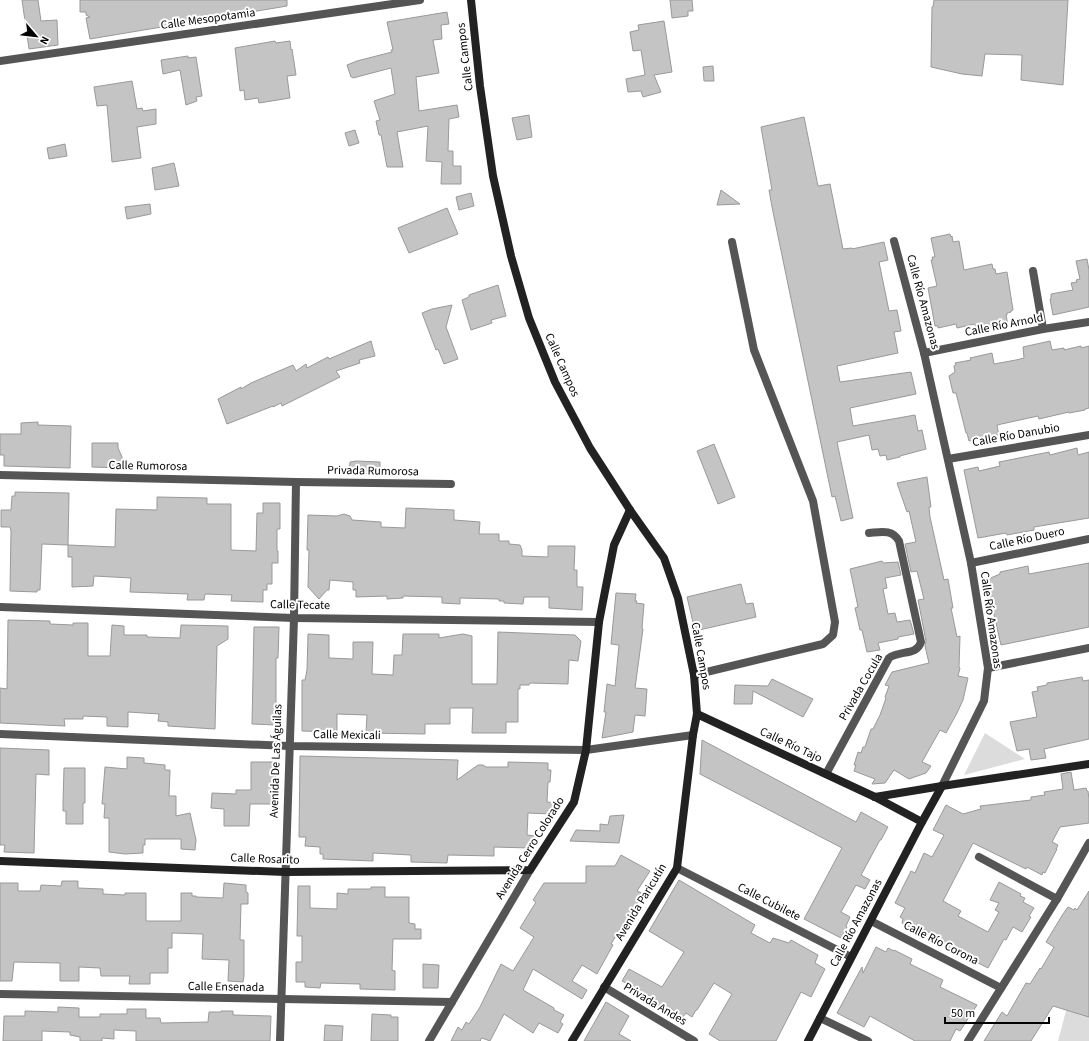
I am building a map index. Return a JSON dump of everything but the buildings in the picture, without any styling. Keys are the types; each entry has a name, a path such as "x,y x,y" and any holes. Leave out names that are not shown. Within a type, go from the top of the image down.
{"street":[{"name":"Calle Mesopotamia","path":"0,61 420,0"},
{"name":"Calle Campos","path":"470,0 493,176 511,256 528,318 555,382 590,448 630,510 664,558 678,598 694,675 697,714"},
{"name":"Calle Río Amazonas","path":"808,1041 942,786 984,701 988,668 971,563 924,353 894,241"},
{"path":"694,675 823,644 833,635 835,622 813,501 754,350 732,242"},
{"path":"1033,271 1043,329"},
{"name":"Calle Río Arnold","path":"924,353 1043,329 1089,322"},
{"name":"Calle Río Danubio","path":"948,459 1089,435"},
{"name":"Calle Rumorosa","path":"0,475 296,482"},
{"name":"Privada Rumorosa","path":"296,482 451,484"},
{"name":"Avenida De Las Águilas","path":"280,1041 280,1000 294,618 296,482"},
{"name":"Avenida Cerro Colorado","path":"429,1041 530,870 574,802 586,750 599,622 614,545 630,510"},
{"name":"Privada Cocula","path":"826,774 889,658 892,655 915,650 919,647 921,642 899,541 895,535 889,532 869,533"},
{"name":"Calle Río Duero","path":"971,563 1089,539"},
{"name":"Calle Tecate","path":"0,607 294,618 599,622"},
{"path":"988,668 1089,648"},
{"name":"Calle Río Tajo","path":"697,714 875,797 922,822"},
{"name":"Avenida Paricutín","path":"572,1041 677,868 693,735 697,714"},
{"name":"Calle Mexicali","path":"0,734 289,746 586,750 693,735"},
{"path":"875,797 1089,764"},
{"path":"968,1041 1057,899 1089,843"},
{"path":"979,857 1057,899"},
{"name":"Calle Rosarito","path":"0,861 285,872 530,870"},
{"name":"Calle Cubilete","path":"677,868 851,957"},
{"name":"Calle Río Corona","path":"871,921 1001,988"},
{"name":"Privada Andes","path":"604,987 694,1041"},
{"name":"Calle Ensenada","path":"0,994 452,1002"},
{"path":"820,1018 868,1041"}],"shaded area":[{"path":"985,733 1025,759 964,775"},
{"path":"1089,975 1089,1041 1058,1041 1066,1011"}]}
